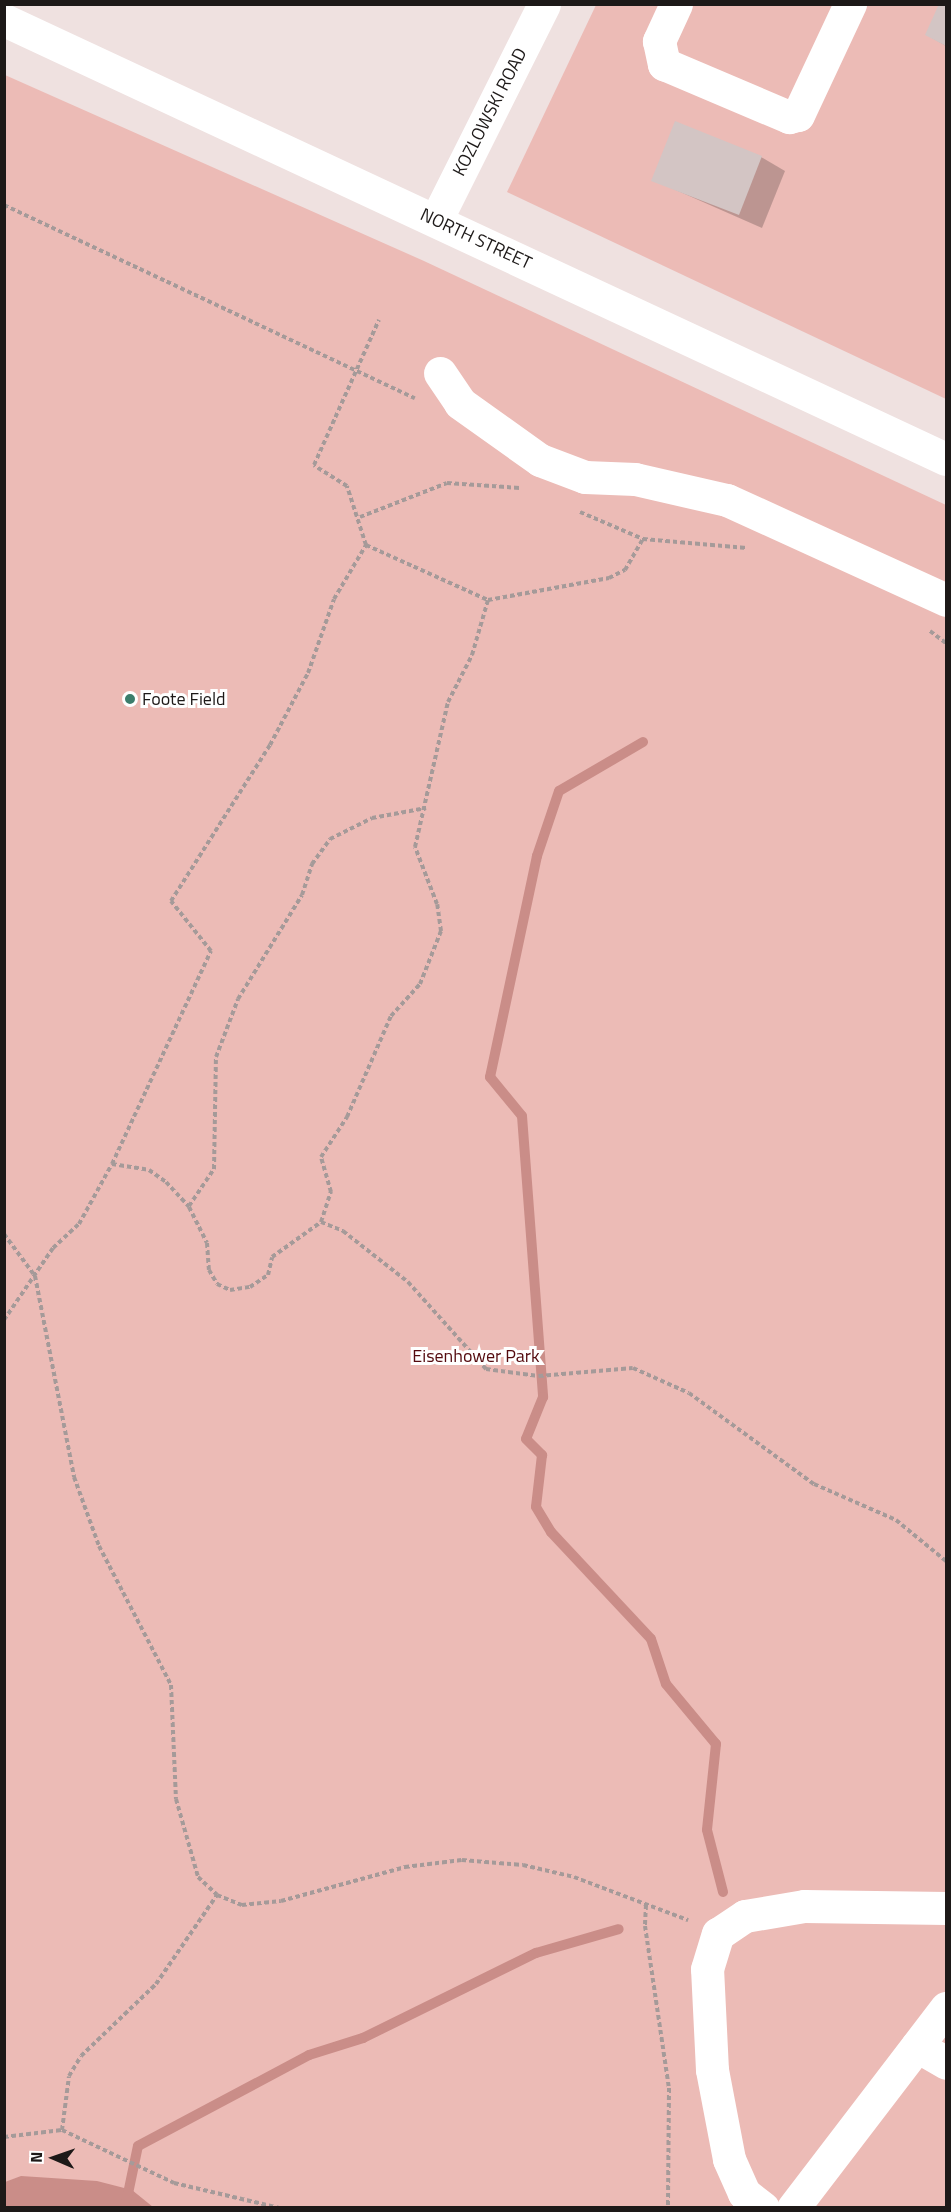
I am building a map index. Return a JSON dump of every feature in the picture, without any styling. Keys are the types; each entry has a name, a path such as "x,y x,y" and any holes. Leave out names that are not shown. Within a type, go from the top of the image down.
{"main road":[{"name":"KOZLOWSKI ROAD","path":"436,220 544,4"},
{"path":"676,4 659,41 664,64 789,117 798,115 850,4"},
{"name":"NORTH STREET","path":"4,20 946,459"},
{"path":"440,373 460,403 540,460 585,477 635,479 727,500 946,600"},
{"path":"763,2208 744,2193 729,2159 712,2070 707,1969 718,1934 745,1916 804,1906 946,1908"},
{"path":"793,2208 946,2008"},
{"path":"917,2046 946,2063"}],"path":[{"path":"4,205 422,400"},
{"path":"4,1320 35,1276 79,1224 112,1164 211,951 171,902 270,745 308,673 334,599 366,545 360,517 348,486 314,465 379,320"},
{"path":"360,517 447,483 524,488"},
{"path":"567,507 643,539 753,549"},
{"path":"366,545 488,600 609,578 625,570 643,539"},
{"path":"112,1164 149,1170 189,1207 207,1243 209,1270 217,1284 230,1290 250,1287 268,1275 272,1257 321,1222 331,1192 321,1157 347,1117 391,1016 420,984 441,932 437,904 415,846 426,808 448,702 472,655 488,600"},
{"path":"926,629 946,643"},
{"path":"189,1207 214,1169 216,1057 238,999 302,895 312,864 341,833 372,818 426,808"},
{"path":"321,1222 351,1236 408,1282 486,1369 539,1376 633,1368 689,1394 814,1484 896,1520 946,1561"},
{"path":"4,1234 35,1276 74,1477 99,1546 171,1685 176,1799 186,1848 198,1877 217,1894 242,1905 281,1900 405,1866 462,1860 523,1865 574,1876 718,1934"},
{"path":"62,2130 69,2076 81,2056 156,1983 217,1894"},
{"path":"646,1905 645,1926 669,2088 668,2208"},
{"path":"4,2138 62,2130 144,2171 174,2183 280,2208"}],"green space":[{"path":"596,5 946,5 946,399 507,192"},
{"name":"Eisenhower Park","path":"5,75 424,261 946,505 946,2207 5,2207"}],"shaded area":[{"path":"21,2176 97,2181 132,2190 153,2207 5,2207 5,2182"}],"building":[{"path":"939,4 946,4 946,46 925,35"},
{"path":"675,121 762,156 739,215 651,181"}],"waterway":[{"path":"643,742 559,791 537,856 490,1077 522,1116 543,1397 526,1439 542,1455 536,1507 551,1532 651,1639 666,1684 716,1744 707,1830 723,1892"},
{"path":"125,2208 138,2146 309,2055 363,2038 536,1953 619,1929"}],"place":[{"name":"Foote Field","path":"130,699"}]}
